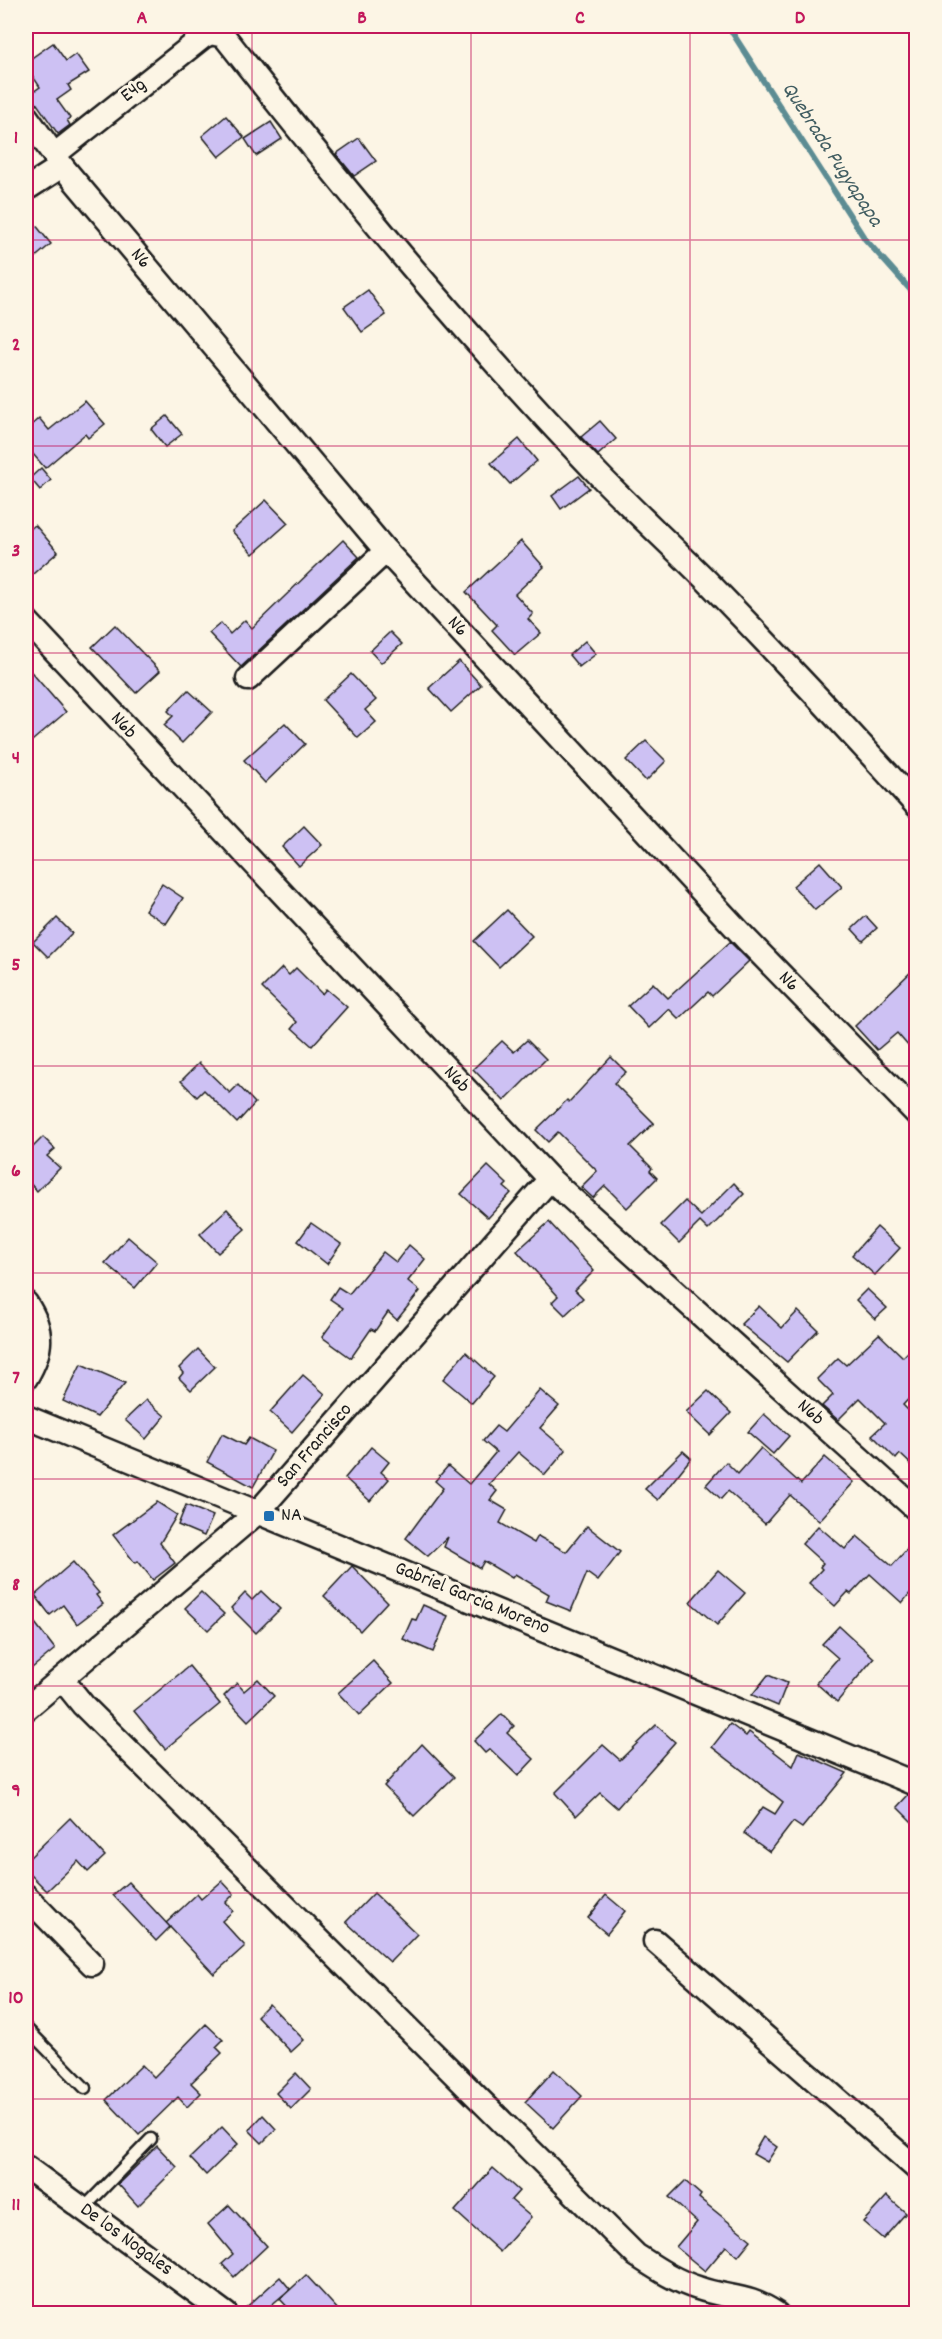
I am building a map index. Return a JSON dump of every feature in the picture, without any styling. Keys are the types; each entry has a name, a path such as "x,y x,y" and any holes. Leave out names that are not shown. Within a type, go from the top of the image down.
{"street":[{"name":"E4g","path":"26,189 203,37 217,33 224,36 351,196 489,356 599,474 707,581 840,720 916,805"},
{"name":"N6","path":"26,116 58,161 386,551 746,939 916,1113"},
{"path":"248,680 386,551"},
{"name":"N6b","path":"26,620 550,1179 916,1509"},
{"name":"San Francisco","path":"26,1709 258,1512 550,1179"},
{"path":"26,1302 37,1320 40,1334 31,1369 26,1378"},
{"name":"Gabriel Garcia Moreno","path":"26,1417 916,1784"},
{"path":"62,1679 83,1704 636,2255 667,2276 698,2289 750,2298 777,2313"},
{"path":"26,1896 92,1964"},
{"path":"655,1941 916,2168"},
{"name":"De los Nogales","path":"26,2167 226,2313"}],"lane":[{"path":"26,2028 85,2088"},
{"path":"84,2208 151,2139"}],"building":[{"path":"53,43 66,61 76,54 89,72 68,85 71,90 57,100 70,118 67,120 70,125 58,134 30,94 40,87 26,66 26,62"},
{"path":"226,116 244,137 219,157 202,136"},
{"path":"271,122 282,139 256,156 245,139"},
{"path":"359,138 376,161 354,176 336,154"},
{"path":"26,213 51,244 26,265"},
{"path":"368,290 386,315 362,332 344,307"},
{"path":"85,401 105,424 88,438 85,434 45,468 26,446 26,430 39,418 49,430"},
{"path":"167,416 182,434 165,447 151,429"},
{"path":"600,421 616,439 598,455 581,437"},
{"path":"519,439 537,461 510,484 491,463"},
{"path":"41,468 51,480 40,490 30,478"},
{"path":"579,476 589,488 561,509 552,496"},
{"path":"266,500 288,523 253,554 232,531"},
{"path":"35,525 58,552 26,580 26,533"},
{"path":"343,540 359,557 241,667 209,633 221,623 230,634 245,620 252,628"},
{"path":"521,541 544,567 515,594 533,614 528,619 541,633 515,655 492,630 497,625 466,592"},
{"path":"115,625 160,671 136,693 92,647"},
{"path":"390,632 402,644 381,663 370,651"},
{"path":"585,641 596,654 579,667 569,655"},
{"path":"459,661 481,685 451,712 429,688"},
{"path":"26,666 66,712 26,746"},
{"path":"351,674 376,700 365,710 376,722 358,738 323,700"},
{"path":"188,690 212,712 182,743 164,725 173,716 168,711"},
{"path":"285,723 305,744 265,783 244,760"},
{"path":"646,741 666,761 646,781 626,760"},
{"path":"304,826 322,845 299,866 282,847"},
{"path":"820,862 842,887 815,910 793,886"},
{"path":"162,884 183,898 166,924 145,910"},
{"path":"507,910 532,936 499,967 474,941"},
{"path":"866,916 877,928 863,941 852,929"},
{"path":"57,918 72,933 48,957 33,942"},
{"path":"730,942 749,961 712,996 708,992 679,1019 669,1009 649,1028 628,1006 653,983 668,998"},
{"path":"916,967 916,1055 897,1033 877,1050 855,1026"},
{"path":"282,968 289,975 296,968 322,994 326,989 347,1007 312,1046 292,1028 297,1022 262,988"},
{"path":"527,1040 546,1059 504,1101 473,1069 502,1041 514,1052"},
{"path":"611,1057 626,1072 614,1083 654,1123 630,1146 652,1168 650,1171 657,1178 627,1208 605,1186 593,1198 581,1187 597,1171 558,1132 548,1142 536,1130 567,1100 569,1102"},
{"path":"199,1063 230,1093 238,1085 255,1103 237,1123 204,1090 197,1097 181,1081"},
{"path":"43,1137 55,1149 47,1156 60,1168 37,1191 26,1179 26,1154"},
{"path":"488,1166 507,1184 504,1187 511,1193 488,1218 461,1194"},
{"path":"734,1183 744,1194 708,1230 700,1222 679,1243 661,1225 685,1201 701,1216"},
{"path":"227,1209 245,1229 218,1253 200,1234"},
{"path":"549,1222 594,1271 575,1290 583,1298 565,1315 552,1302 558,1296 517,1251"},
{"path":"311,1223 341,1244 327,1264 298,1241"},
{"path":"877,1227 900,1248 875,1275 852,1255"},
{"path":"128,1237 157,1262 135,1288 105,1263"},
{"path":"409,1245 425,1259 408,1281 420,1291 397,1320 388,1312 375,1331 371,1329 351,1358 322,1337 343,1308 330,1299 338,1287 349,1294 383,1252 396,1262"},
{"path":"867,1289 887,1308 875,1319 856,1300"},
{"path":"759,1306 782,1328 798,1311 818,1330 787,1362 741,1324"},
{"path":"879,1334 903,1357 916,1344 916,1391 903,1405 916,1418 916,1469 900,1454 896,1459 872,1435 885,1423 860,1398 838,1420 822,1406 833,1395 817,1379 838,1358 846,1365"},
{"path":"198,1349 215,1367 191,1390 179,1378 183,1373 179,1368"},
{"path":"466,1352 494,1377 472,1403 443,1379"},
{"path":"81,1364 125,1383 97,1417 63,1401"},
{"path":"303,1375 325,1394 292,1432 270,1412"},
{"path":"540,1390 559,1406 540,1428 566,1450 545,1475 518,1452 489,1484 497,1491 490,1500 507,1510 500,1523 534,1543 538,1536 566,1552 587,1526 620,1552 598,1581 587,1573 571,1611 546,1601 549,1594 515,1574 512,1578 484,1561 480,1568 444,1547 448,1537 428,1556 406,1538 443,1488 435,1481 448,1466 469,1484 496,1452 483,1441 496,1426 504,1432"},
{"path":"708,1391 731,1413 710,1435 686,1412"},
{"path":"146,1400 165,1416 146,1439 125,1420"},
{"path":"764,1414 789,1436 773,1454 748,1432"},
{"path":"222,1434 244,1445 249,1438 273,1451 253,1487 207,1462"},
{"path":"371,1447 389,1462 381,1472 389,1479 370,1501 345,1478"},
{"path":"761,1448 801,1484 825,1457 854,1482 819,1521 790,1495 765,1524 728,1491 721,1499 706,1485 726,1462 738,1474"},
{"path":"683,1451 691,1458 658,1500 645,1489"},
{"path":"157,1502 177,1515 160,1543 175,1563 153,1580 138,1561 135,1563 113,1535"},
{"path":"186,1505 213,1516 204,1536 178,1525"},
{"path":"818,1526 845,1549 857,1536 892,1566 908,1548 916,1555 916,1586 902,1603 870,1574 851,1594 848,1592 835,1606 809,1583 822,1569 820,1567 823,1563 802,1544"},
{"path":"73,1562 99,1593 96,1595 103,1604 77,1624 63,1605 50,1615 35,1595"},
{"path":"352,1566 387,1602 360,1631 324,1596"},
{"path":"718,1570 745,1593 717,1625 690,1602"},
{"path":"261,1591 280,1609 256,1633 231,1608 245,1593 252,1600"},
{"path":"201,1592 224,1614 208,1630 185,1608"},
{"path":"423,1605 448,1616 433,1652 403,1639 412,1619 416,1620"},
{"path":"35,1623 55,1649 26,1673 26,1630"},
{"path":"839,1626 874,1658 837,1702 816,1683 838,1658 822,1644"},
{"path":"373,1661 393,1683 359,1715 338,1693"},
{"path":"189,1666 220,1704 165,1749 134,1711"},
{"path":"768,1675 787,1683 778,1706 752,1695"},
{"path":"258,1679 274,1696 248,1721 224,1696 237,1683 244,1691"},
{"path":"502,1714 514,1726 507,1733 534,1759 518,1776 490,1749 485,1753 474,1741"},
{"path":"730,1724 746,1736 749,1732 793,1766 799,1752 847,1773 802,1828 793,1822 770,1852 744,1833 763,1807 775,1814 783,1802 712,1747"},
{"path":"656,1725 675,1742 617,1808 600,1793 576,1816 555,1793 603,1745 620,1760"},
{"path":"422,1744 454,1777 414,1816 384,1786"},
{"path":"908,1795 916,1797 916,1826 897,1807"},
{"path":"70,1818 105,1856 88,1872 78,1861 47,1891 26,1870 26,1861"},
{"path":"222,1881 234,1894 226,1902 233,1911 222,1921 245,1946 214,1974 166,1923 197,1894 201,1899"},
{"path":"128,1882 170,1927 156,1941 113,1895"},
{"path":"374,1893 417,1934 390,1962 346,1922"},
{"path":"606,1895 625,1911 607,1934 588,1918"},
{"path":"269,2004 304,2040 291,2052 257,2016"},
{"path":"206,2024 223,2040 216,2047 222,2053 191,2083 201,2093 187,2107 178,2097 139,2135 106,2100 142,2065 154,2077"},
{"path":"554,2070 582,2096 553,2128 525,2102"},
{"path":"296,2073 311,2089 291,2109 276,2093"},
{"path":"263,2115 276,2129 262,2143 249,2130"},
{"path":"222,2127 238,2144 206,2175 190,2158"},
{"path":"763,2137 777,2147 767,2162 753,2154"},
{"path":"157,2146 177,2167 138,2206 118,2184"},
{"path":"493,2168 519,2191 511,2200 531,2217 500,2252 455,2211"},
{"path":"685,2181 701,2195 699,2198 751,2240 738,2256 726,2246 705,2271 676,2247 697,2222 669,2197"},
{"path":"887,2196 906,2213 883,2239 863,2222"},
{"path":"229,2205 267,2246 234,2277 222,2264 233,2254 208,2224"},
{"path":"306,2275 341,2313 293,2313 280,2299"},
{"path":"280,2277 290,2289 262,2313 242,2311"}],"waterway":[{"name":"Quebrada Pugyapapa","path":"728,26 865,239 916,296"}],"place":[{"name":"NA","path":"269,1516"}]}
